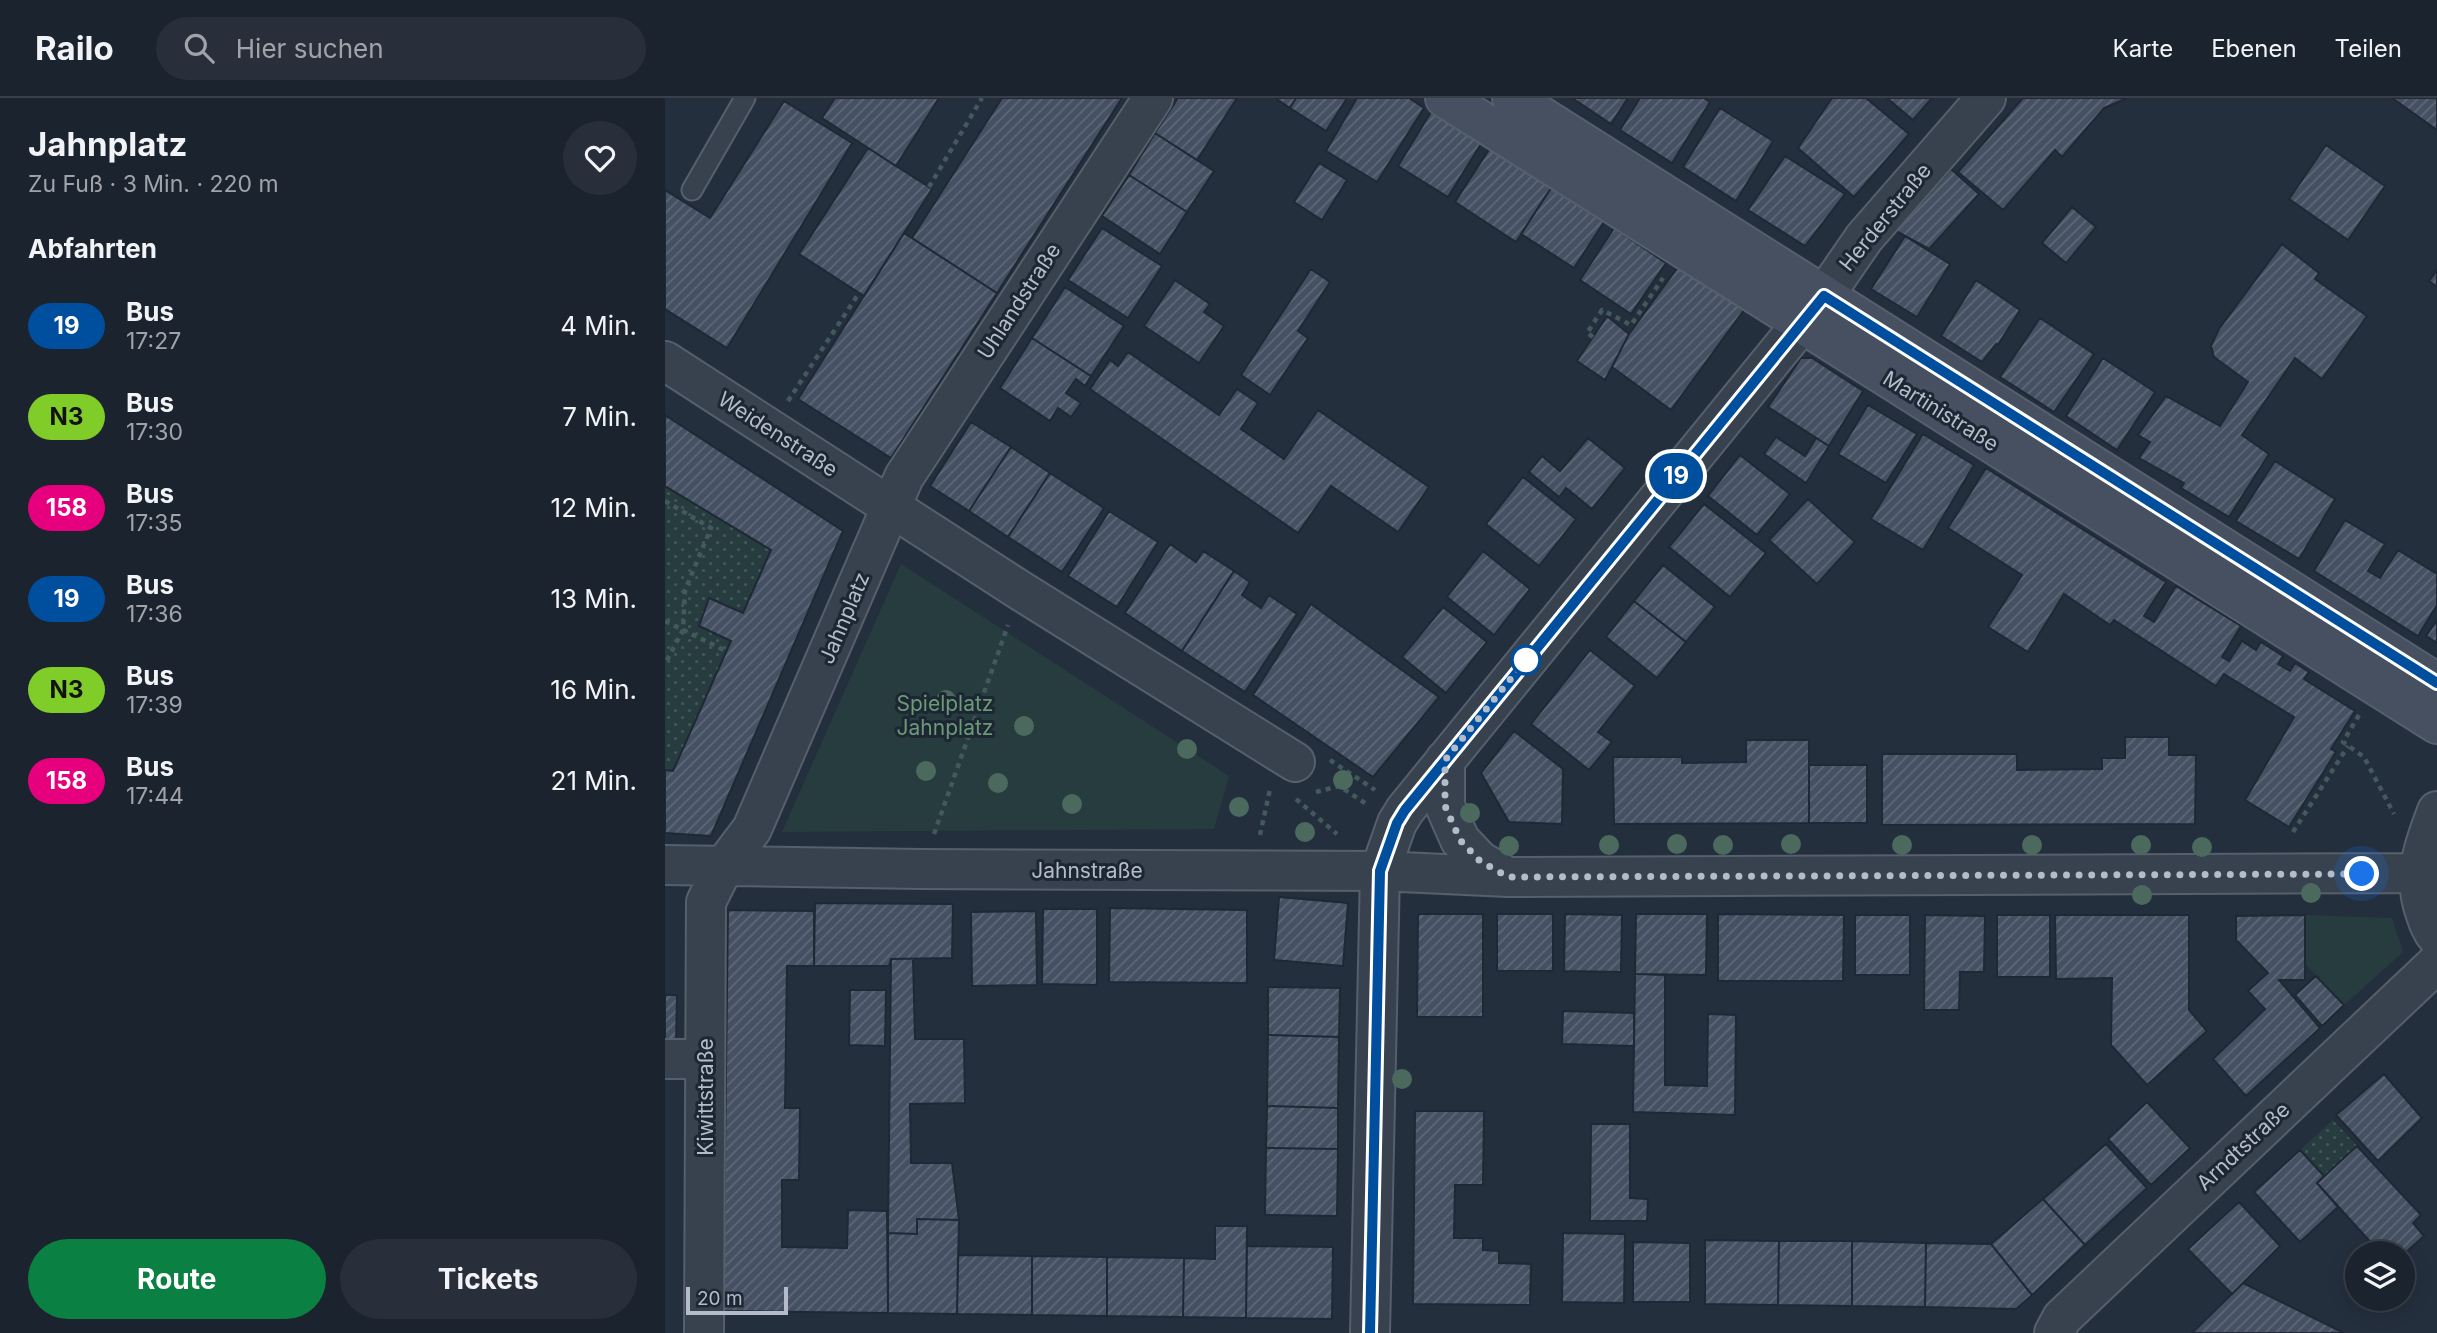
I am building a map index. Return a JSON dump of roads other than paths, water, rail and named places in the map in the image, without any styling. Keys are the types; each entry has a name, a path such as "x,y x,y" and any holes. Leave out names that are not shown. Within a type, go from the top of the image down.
{"main road":[{"name":"Martinistraße","path":"1445,98 1683,249 1812,309 2437,683"},
{"name":"Martinistraße","path":"1512,98 1812,309 2437,724"}],"street":[{"name":"Uhlandstraße","path":"891,507 904,477 1153,98"},
{"name":"Herderstraße","path":"1370,1333 1366,871 1405,810 1445,760 1812,309 1864,238 1986,98"},
{"name":"Weidenstraße","path":"665,361 891,507"},
{"path":"891,507 1021,591 1287,781"},
{"name":"Jahnplatz","path":"724,866 752,829 891,507"},
{"path":"1445,760 1445,806 1460,840 1480,861 1508,877"},
{"path":"2435,825 2421,855 2418,873 2422,904 2437,937"},
{"name":"Jahnstraße","path":"665,864 921,869 1366,871 1508,877 2418,873"},
{"name":"Kiwittstraße","path":"704,1333 706,902 724,866"},
{"name":"Arndtstraße","path":"2054,1333 2062,1318 2437,963"},
{"path":"665,1059 705,1059"}],"lane":[{"path":"692,190 745,98"}],"park label":[{"name":"Spielplatz Jahnplatz","path":"945,715"}]}
